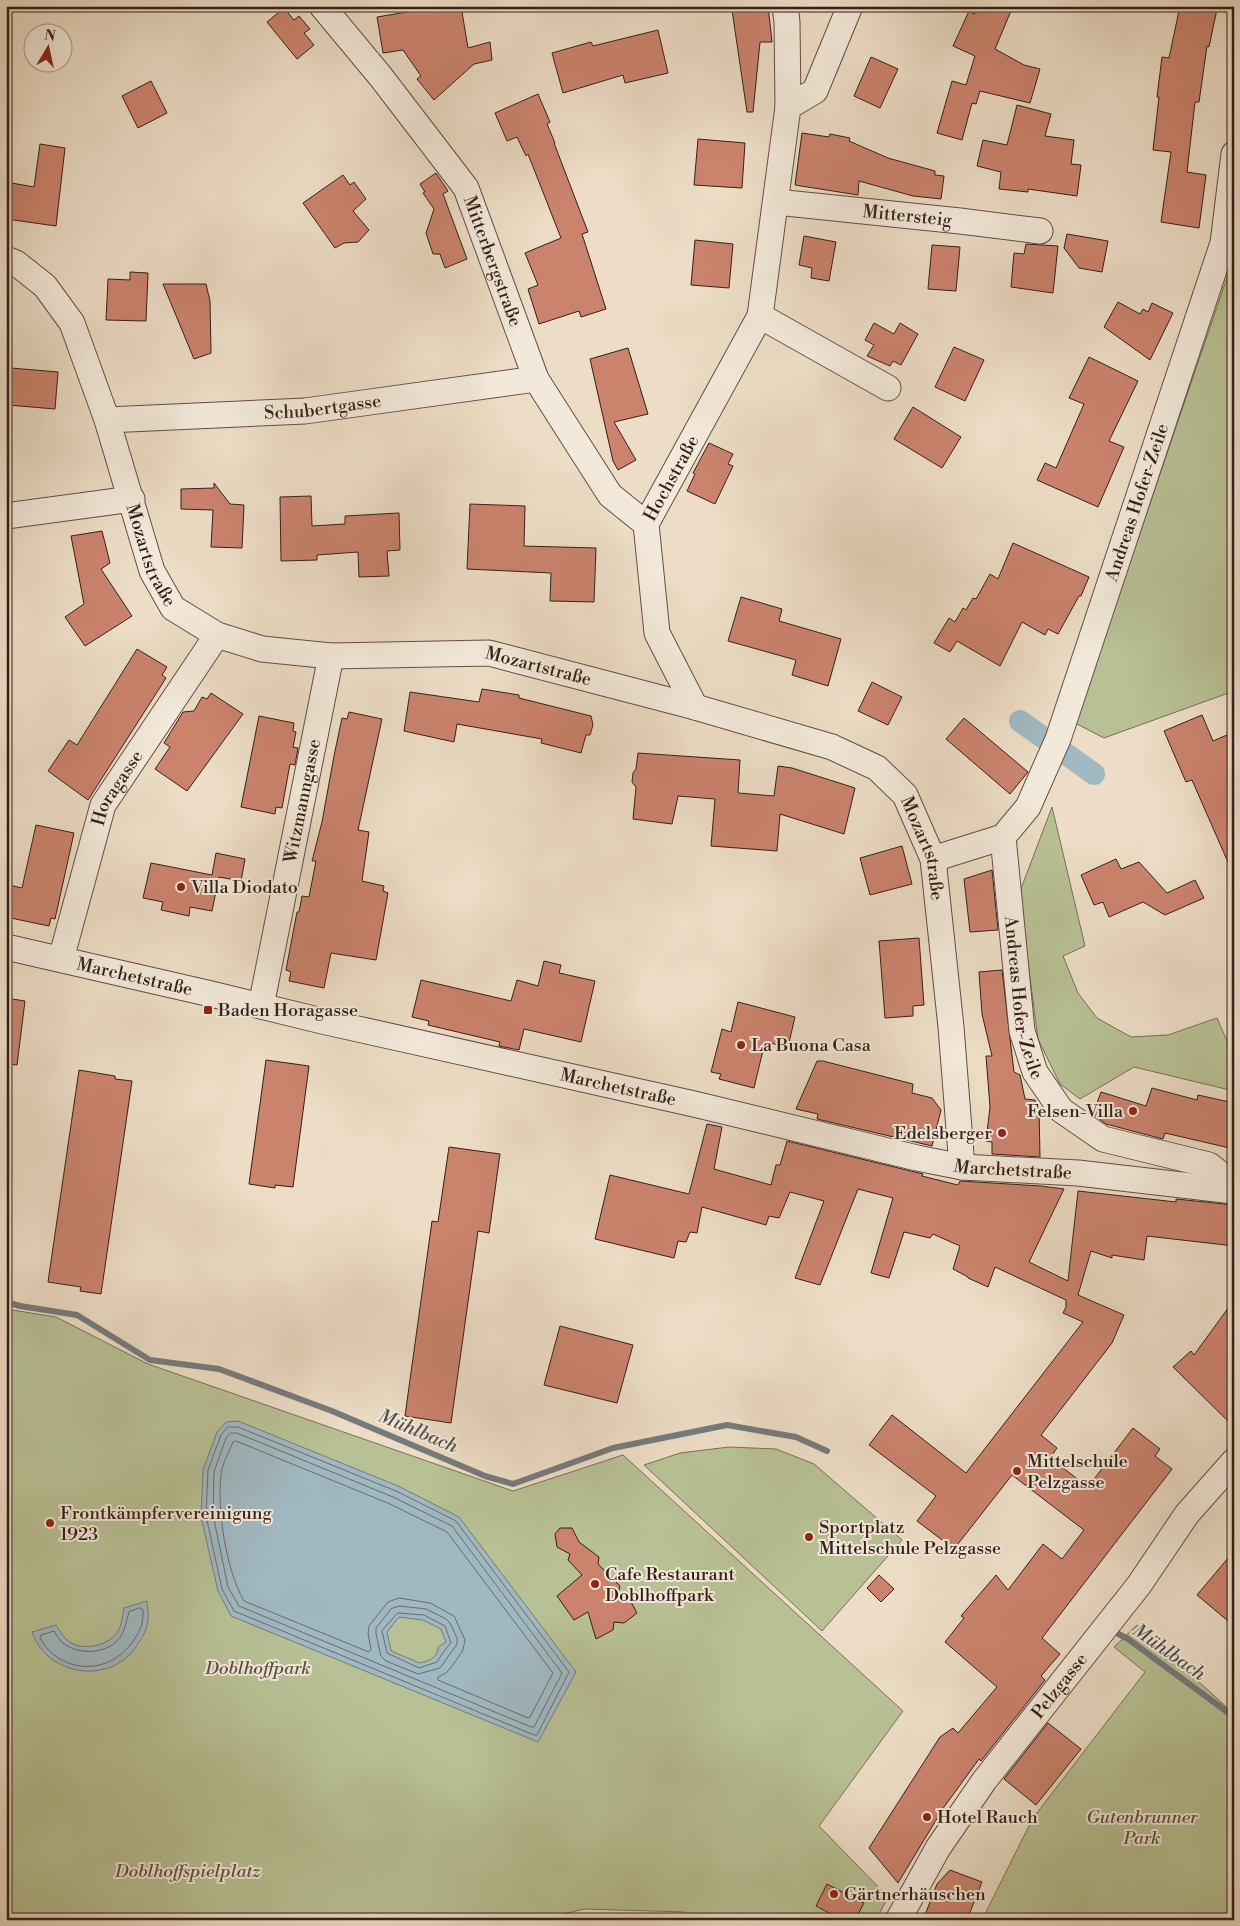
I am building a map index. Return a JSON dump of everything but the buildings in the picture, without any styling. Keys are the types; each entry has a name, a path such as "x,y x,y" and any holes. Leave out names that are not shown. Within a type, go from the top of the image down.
{"street":[{"name":"Mitterbergstraße","path":"322,6 381,77 466,188 536,379 610,494 646,524"},
{"name":"Hochstraße","path":"694,706 657,633 646,524 760,316 788,108 787,22 785,6"},
{"path":"788,108 815,91 850,6"},
{"name":"Andreas Hofer-Zeile","path":"1234,154 1223,243 1065,722 1028,806 1003,837 1022,1032 1035,1072 1061,1110 1104,1139 1209,1165 1234,1185"},
{"name":"Mittersteig","path":"776,202 1040,231"},
{"name":"Mozartstraße","path":"6,259 16,263 45,286 72,323 107,420 152,571 173,608 217,635 262,649 331,656 489,653 694,706 832,747 877,768 905,795 933,859 951,1027 962,1167"},
{"path":"760,316 888,388"},
{"name":"Schubertgasse","path":"107,420 305,412 536,379"},
{"path":"6,516 132,499"},
{"name":"Horagasse","path":"61,960 103,805 217,635"},
{"name":"Witzmanngasse","path":"260,1006 331,656"},
{"path":"933,859 1003,837"},
{"name":"Marchetstraße","path":"6,947 962,1167 1078,1173 1234,1192"},
{"name":"Pelzgasse","path":"898,1920 938,1848 984,1782 1139,1585 1186,1514 1234,1460"}],"green space":[{"path":"1234,257 1234,691 1104,738 1075,723"},
{"path":"1052,807 1085,946 1063,956 1078,993 1097,1018 1131,1037 1168,1035 1217,1018 1234,1057 1234,1091 1134,1067 1080,1099 1060,1084 1038,1039 1019,894"},
{"name":"Doblhoffpark","path":"6,1309 56,1317 148,1364 513,1491 623,1455 903,1711 819,1826 888,1897 876,1920 687,1920 685,1912 584,1909 539,1920 6,1920"},
{"name":"Sportplatz Mittelschule Pelzgasse","path":"729,1447 776,1449 814,1464 902,1540 822,1631 644,1465 680,1453"},
{"name":"Gutenbrunner Park","path":"1137,1625 1234,1714 1234,1920 982,1920 1033,1818 1145,1672 1114,1647"}],"water":[{"path":"238,1421 398,1486 459,1517 576,1672 538,1742 231,1616 218,1591 201,1517 203,1470 217,1432 226,1422","holes":["399,1617 423,1620 441,1629 446,1642 438,1647 435,1657 420,1663 391,1651 387,1632"]},
{"path":"147,1601 147,1624 143,1636 133,1651 111,1667 85,1671 72,1669 60,1664 48,1656 39,1646 32,1632 56,1625 70,1642 82,1646 96,1646 108,1641 116,1634 121,1624 124,1608"}],"waterway":[{"path":"1020,721 1094,774"},
{"name":"Mühlbach","path":"6,1302 77,1315 150,1360 219,1369 332,1411 485,1476 513,1484 613,1448 727,1425 796,1437 827,1451"},
{"name":"Mühlbach","path":"1111,1630 1128,1639 1234,1717"}],"place":[{"name":"Villa Diodato","path":"181,887"},
{"name":"Baden Horagasse","path":"208,1010"},
{"name":"La Buona Casa","path":"741,1045"},
{"name":"Felsen-Villa","path":"1133,1111"},
{"name":"Edelsberger","path":"1002,1133"},
{"name":"Mittelschule Pelzgasse","path":"1017,1471"},
{"name":"Frontkämpfervereinigung 1923","path":"50,1523"},
{"name":"Sportplatz Mittelschule Pelzgasse","path":"809,1537"},
{"name":"Cafe Restaurant Doblhoffpark","path":"595,1584"},
{"name":"Hotel Rauch","path":"927,1817"},
{"name":"Gärtnerhäuschen","path":"834,1894"}],"park label":[{"name":"Doblhoffspielplatz","path":"188,1871"}]}
